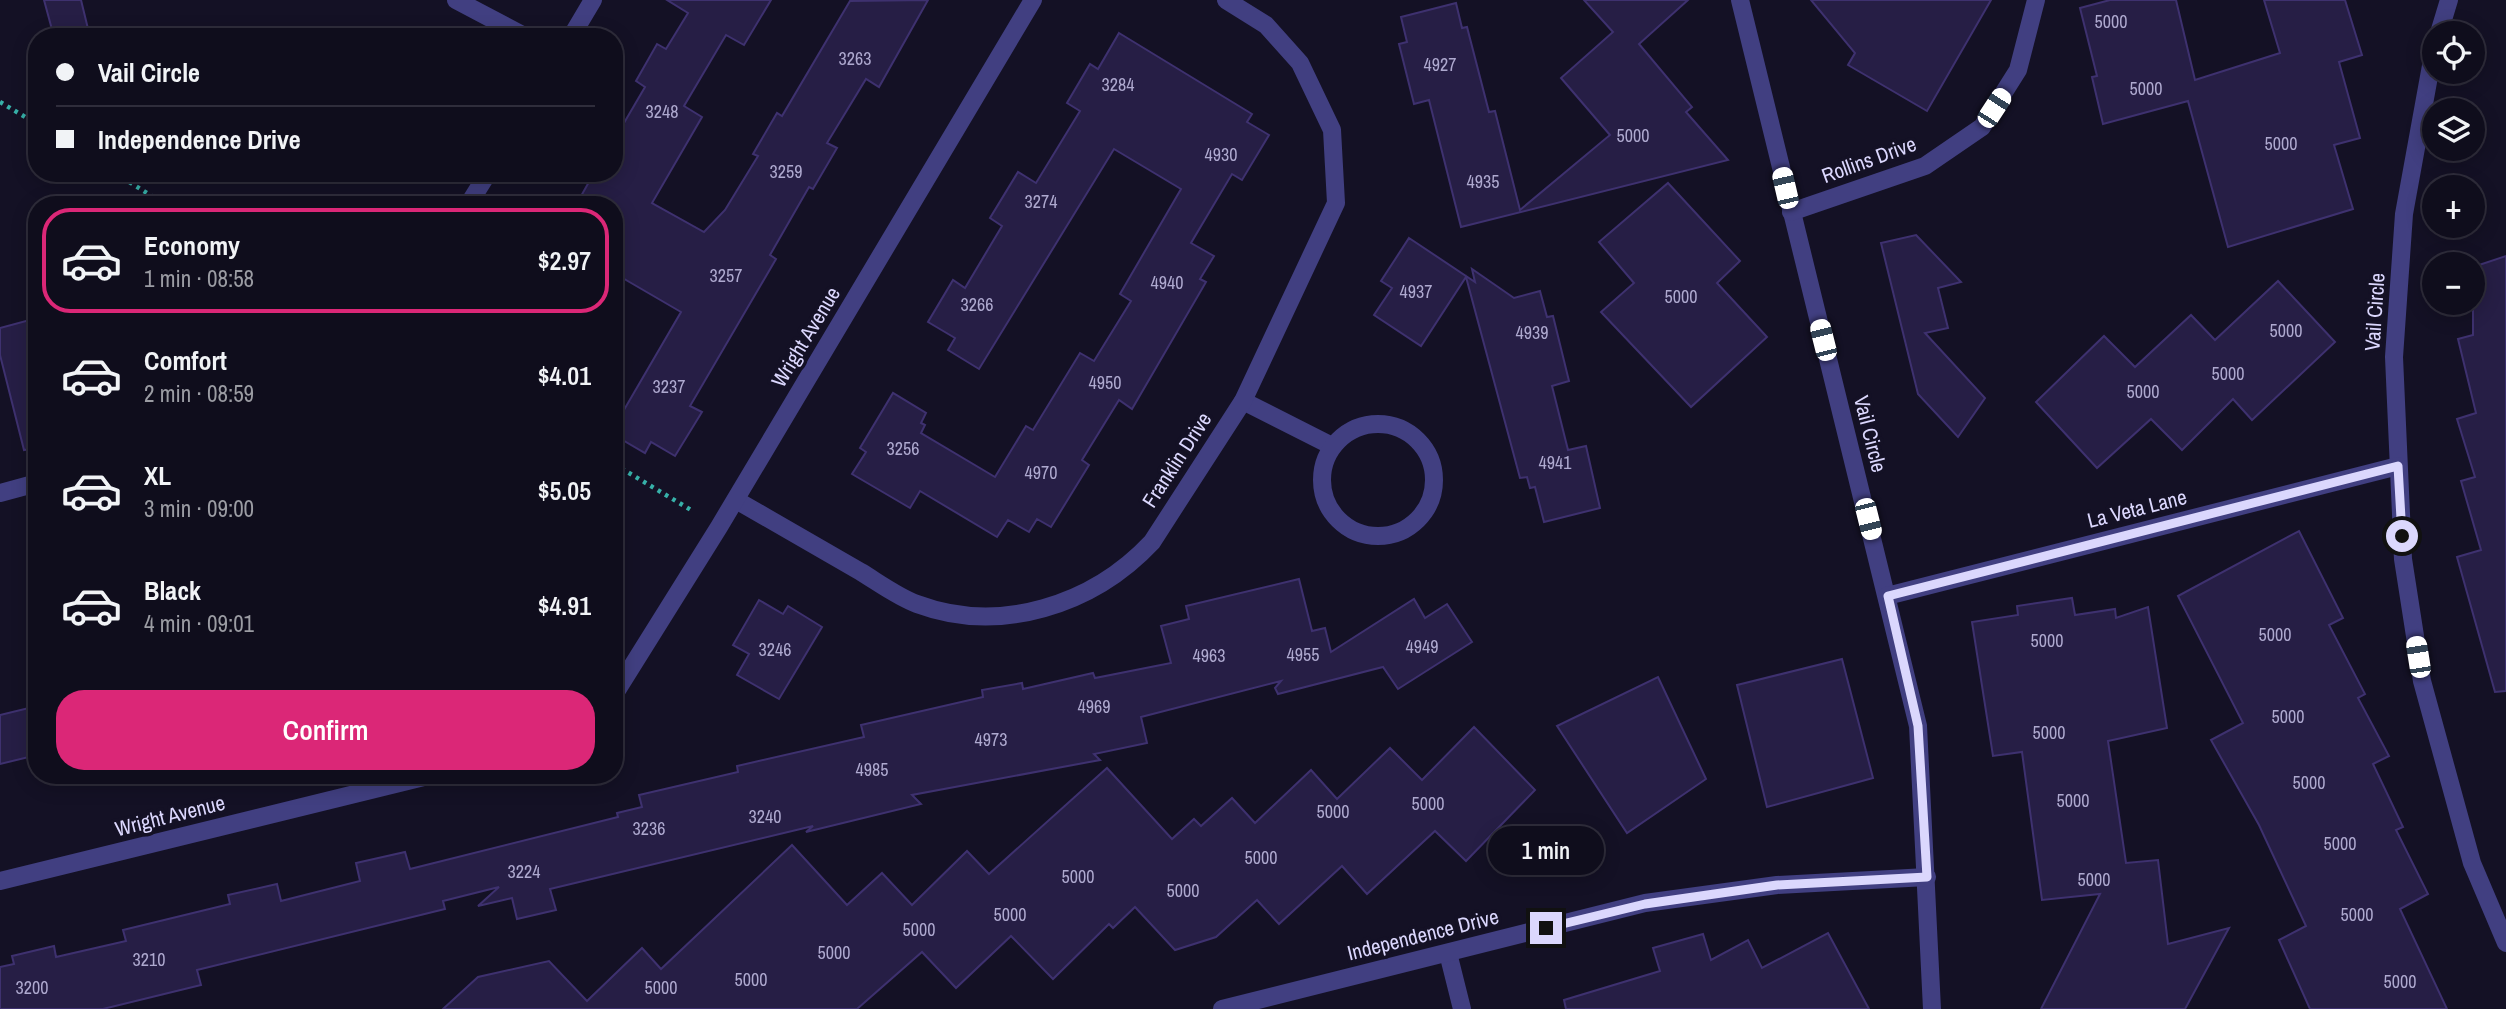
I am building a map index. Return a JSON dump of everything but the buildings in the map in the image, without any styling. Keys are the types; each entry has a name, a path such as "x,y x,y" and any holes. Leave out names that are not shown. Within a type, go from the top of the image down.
{"street":[{"path":"456,0 509,28"},
{"path":"576,28 593,0"},
{"name":"Wright Avenue","path":"623,681 736,500 1033,0"},
{"name":"Franklin Drive","path":"736,500 916,604 971,617 1026,614 1078,598 1139,556 1152,542 1243,401 1336,203 1332,130 1300,63 1266,24 1226,0"},
{"name":"Vail Circle","path":"1740,0 1918,726 1932,1009"},
{"name":"Rollins Drive","path":"1791,212 1925,166 1982,127 2018,70 2036,0"},
{"path":"2443,21 2449,0"},
{"name":"Vail Circle","path":"2428,84 2404,214 2394,357 2403,559 2422,681 2472,863 2506,943"},
{"path":"1243,401 1332,446"},
{"path":"1381,423 1398,427 1414,436 1426,450 1433,468 1434,486 1429,504 1418,519 1403,531 1385,536 1366,535 1349,528 1335,516 1325,500 1321,482 1324,463 1332,446 1345,433 1362,425 1381,423"},
{"name":"La Veta Lane","path":"1888,596 2398,466"},
{"path":"0,493 28,485"},
{"name":"Wright Avenue","path":"0,881 395,784"},
{"name":"Independence Drive","path":"1222,1009 1645,904 1777,885 1927,877"},
{"path":"1448,953 1462,1009"}],"path":[{"path":"0,102 28,119"},
{"path":"129,182 152,196"},
{"path":"623,469 719,527"}],"route":[{"path":"1546,928 1645,904 1777,885 1927,877 1918,726 1888,596 2398,466 2402,536"}]}
